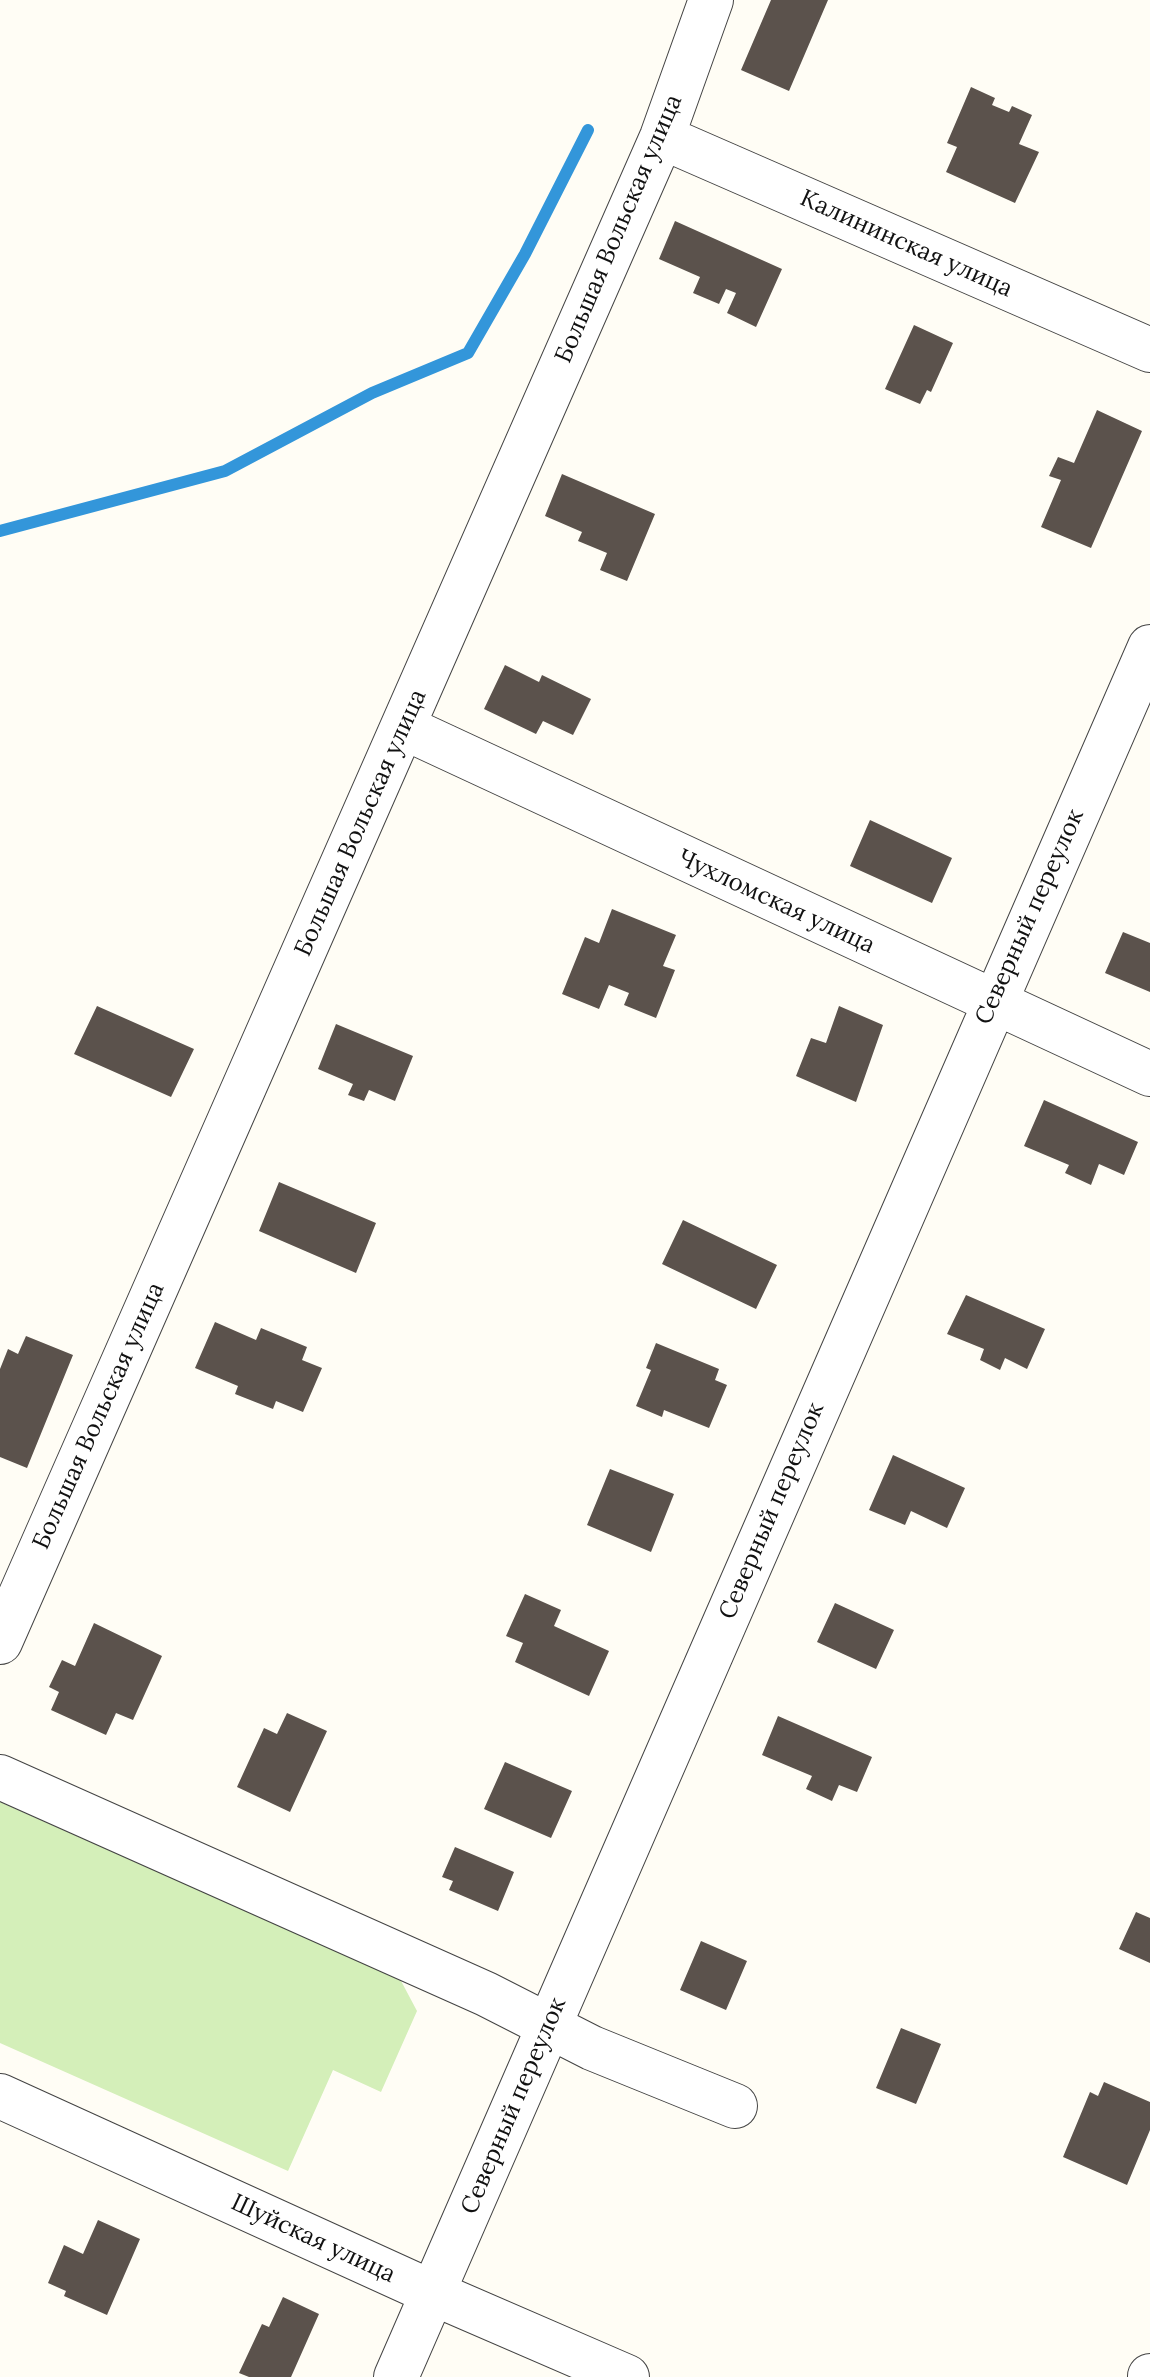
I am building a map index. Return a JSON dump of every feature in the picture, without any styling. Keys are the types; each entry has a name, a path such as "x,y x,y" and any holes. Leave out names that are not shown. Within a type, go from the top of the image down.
{"street":[{"name":"Большая Вольская улица","path":"0,1642 662,137 711,0"},
{"name":"Калининская улица","path":"662,137 1150,350"},
{"name":"Северный переулок","path":"396,2377 992,1003 1150,647"},
{"name":"Чухломская улица","path":"403,727 1150,1074"},
{"path":"0,1777 486,1994 549,2027 735,2106"},
{"name":"Шуйская улица","path":"0,2096 433,2293 627,2377"}],"green space":[{"path":"0,1802 400,1979 417,2011 381,2092 333,2070 288,2171 0,2043"}],"building":[{"path":"771,0 828,0 789,91 741,70"},
{"path":"971,87 995,98 992,105 1009,112 1012,106 1032,115 1019,144 1039,152 1015,203 946,172 957,147 947,143"},
{"path":"675,221 782,269 756,327 727,313 736,293 726,289 719,304 693,293 700,277 659,259"},
{"path":"914,325 953,343 931,392 927,390 920,404 885,389"},
{"path":"1097,410 1142,431 1091,548 1041,527 1061,480 1049,476 1058,457 1074,463"},
{"path":"562,474 655,514 627,581 600,570 607,553 578,541 582,532 545,516"},
{"path":"505,665 539,682 542,675 591,699 573,735 543,721 536,734 484,709"},
{"path":"870,820 952,858 932,903 850,866"},
{"path":"612,909 676,935 663,966 675,970 656,1018 624,1005 629,993 609,985 599,1009 562,994 585,937 599,943"},
{"path":"1123,932 1150,943 1150,992 1105,973"},
{"path":"97,1006 194,1049 171,1097 74,1054"},
{"path":"839,1006 883,1025 856,1102 796,1076 811,1038 826,1043"},
{"path":"336,1024 413,1056 395,1101 369,1090 364,1101 348,1095 353,1084 318,1069"},
{"path":"1044,1100 1138,1142 1124,1175 1099,1164 1091,1185 1065,1173 1069,1165 1024,1146"},
{"path":"279,1182 376,1223 356,1273 259,1231"},
{"path":"683,1220 777,1265 756,1309 662,1264"},
{"path":"966,1295 1045,1329 1027,1369 1005,1358 1000,1370 980,1360 984,1349 947,1334"},
{"path":"215,1322 256,1340 261,1328 307,1347 302,1360 322,1368 303,1412 276,1401 273,1409 235,1394 238,1386 195,1368"},
{"path":"26,1336 73,1355 27,1468 0,1457 0,1369 8,1349 18,1354"},
{"path":"656,1343 719,1369 715,1380 727,1385 709,1428 664,1410 662,1417 636,1406 651,1370 646,1368"},
{"path":"893,1455 965,1488 947,1528 911,1511 905,1525 869,1510"},
{"path":"610,1469 674,1494 651,1552 587,1525"},
{"path":"525,1594 561,1610 554,1626 609,1651 589,1696 515,1662 523,1643 506,1636"},
{"path":"835,1603 894,1630 876,1669 817,1642"},
{"path":"94,1623 162,1656 133,1720 116,1713 106,1735 51,1710 59,1692 49,1687 62,1660 75,1666"},
{"path":"287,1713 327,1731 290,1812 237,1787 264,1728 277,1734"},
{"path":"778,1716 872,1757 857,1792 839,1785 832,1801 806,1789 812,1776 762,1755"},
{"path":"505,1762 572,1791 551,1838 484,1809"},
{"path":"455,1847 514,1872 498,1911 449,1890 453,1881 442,1877"},
{"path":"1136,1912 1150,1918 1150,1963 1119,1949"},
{"path":"701,1941 747,1961 726,2010 680,1990"},
{"path":"901,2028 941,2044 916,2104 876,2088"},
{"path":"1104,2082 1150,2102 1150,2130 1127,2185 1063,2157 1090,2092 1098,2096"},
{"path":"98,2220 140,2239 107,2315 64,2296 66,2291 48,2283 64,2245 83,2254"},
{"path":"283,2297 319,2314 291,2377 249,2377 239,2373 262,2324 269,2327"}],"waterway":[{"path":"0,531 225,471 372,393 468,353 525,254 588,130"}]}
